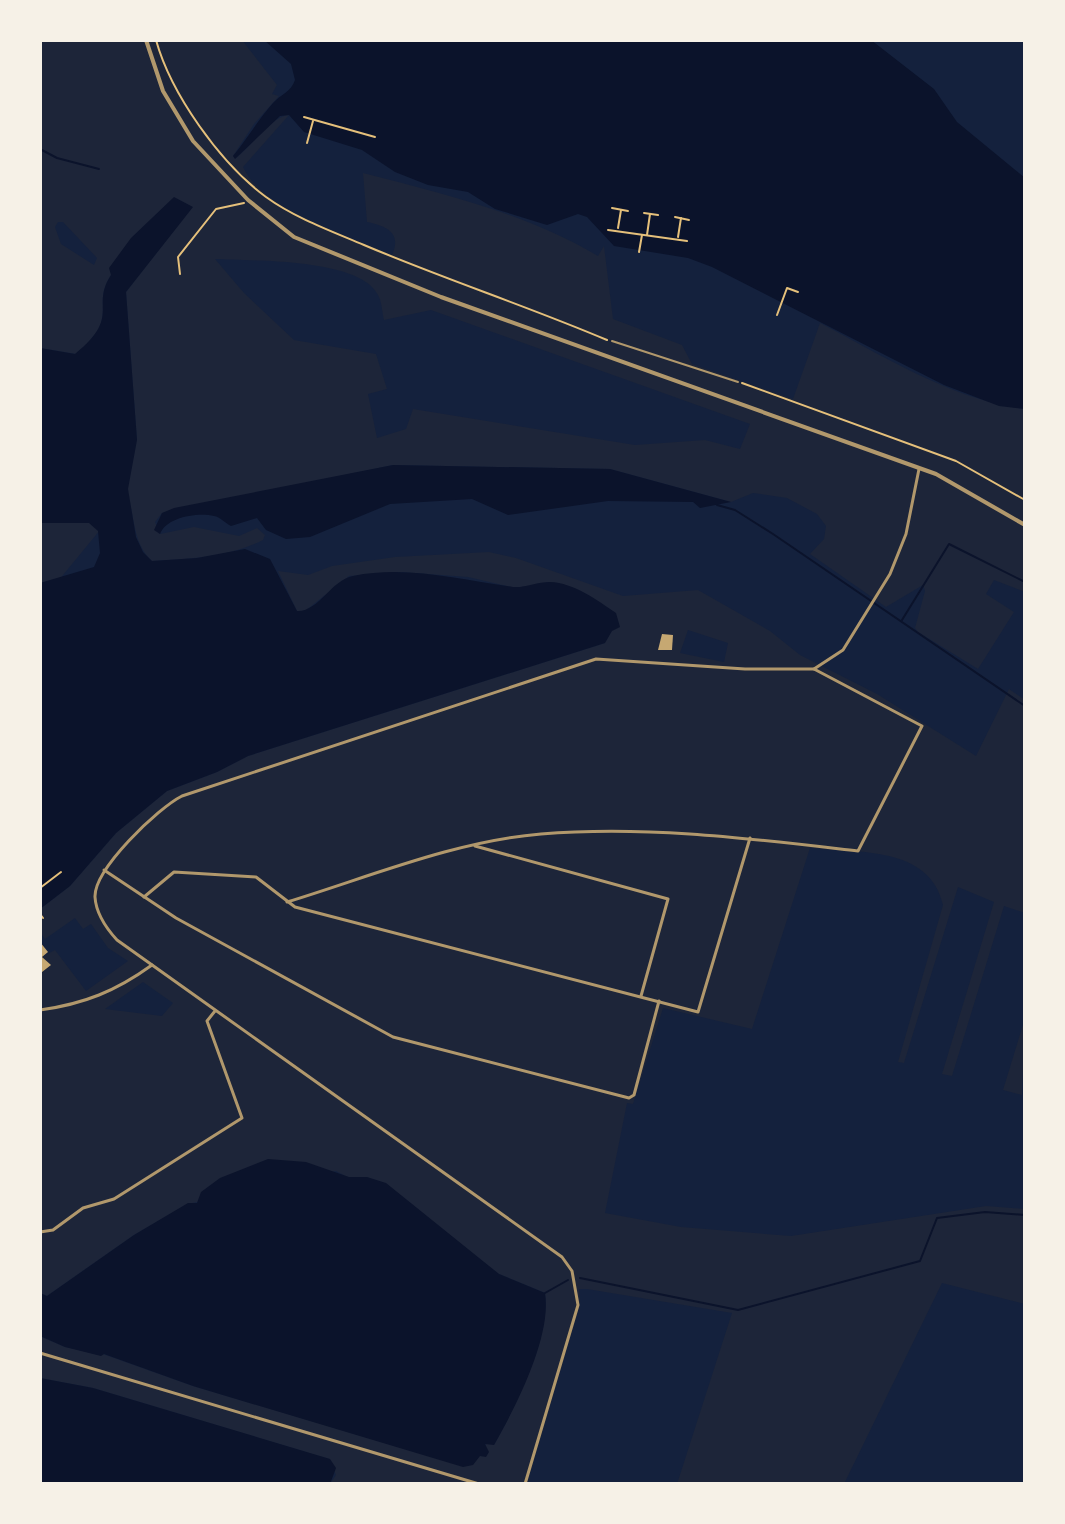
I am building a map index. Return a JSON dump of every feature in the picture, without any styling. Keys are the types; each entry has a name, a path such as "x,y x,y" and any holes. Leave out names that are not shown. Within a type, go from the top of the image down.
{"street":[{"path":"146,40 174,111 207,158 280,228 310,245 486,314 919,468 1025,525"},
{"path":"814,669 843,650 890,574 906,534 919,468"},
{"path":"287,902 472,846 560,833 750,838 858,851 922,726 814,669 745,669 596,659 182,796 150,821 104,870 95,896 98,912 117,940 562,1257 572,1271 578,1305 525,1484"},
{"path":"144,897 169,874 180,872 256,877 295,907 698,1012 750,838"},
{"path":"472,846 668,899 641,996"},
{"path":"104,870 185,924 393,1037 629,1098 634,1095 659,1001"},
{"path":"40,1010 88,1002 119,988 152,965"},
{"path":"40,1232 53,1230 83,1208 114,1199 242,1118 207,1021 215,1011"},
{"path":"40,1353 479,1484"}],"lane":[{"path":"612,341 738,382"}],"path":[{"path":"156,40 164,65 184,105 246,180 265,196 314,223 392,257 612,341"},
{"path":"304,117 375,137"},
{"path":"307,143 314,119"},
{"path":"180,274 178,257 216,209 248,200"},
{"path":"612,208 628,211"},
{"path":"618,231 621,210"},
{"path":"644,213 658,215"},
{"path":"647,235 650,214"},
{"path":"675,217 689,220"},
{"path":"678,239 681,218"},
{"path":"608,230 687,241"},
{"path":"639,252 642,234"},
{"path":"777,315 787,288 798,292"},
{"path":"738,382 956,461 1025,500"},
{"path":"40,888 61,872"}],"shaded area":[{"path":"40,40 242,40 277,85 272,94 279,96 254,124 233,156 236,158 268,126 289,115 243,167 253,183 269,197 309,221 392,255 395,241 391,232 367,222 363,173 424,189 513,216 598,256 604,246 613,319 682,345 692,364 793,399 820,323 945,387 1025,409 1025,592 994,580 986,594 1014,612 978,669 915,628 925,591 923,585 886,607 810,554 824,539 826,526 817,514 787,498 753,493 731,502 610,469 393,465 162,513 155,522 160,534 194,527 239,536 257,528 265,535 263,540 250,546 195,558 152,561 138,539 128,496 40,603 40,500 137,440 126,292 192,207 111,275 103,296 102,321 90,341 76,354 40,348","holes":["58,222 63,222 97,258 94,265 61,244 55,227","215,259 303,264 350,274 367,283 378,295 384,320 431,310 750,424 740,449 705,440 635,445 413,409 406,429 377,438 368,394 387,389 376,354 294,340 244,293"]},
{"path":"264,40 871,40 934,89 957,122 1025,178 1025,409 999,406 944,385 712,267 688,258 614,246 587,217 578,214 547,225 495,209 468,192 428,185 395,172 362,150 304,132 289,115 280,116 235,159 233,156 262,116 295,80 291,64"},
{"path":"174,197 193,207 126,292 137,440 128,489 136,537 143,552 152,561 197,558 245,549 270,559 297,611 312,607 345,579 373,573 433,575 513,587 559,583 585,593 616,613 620,627 612,631 605,643 248,756 167,791 116,833 70,886 40,909 40,583 94,567 100,553 98,531 89,523 40,523 40,348 75,354 89,341 102,321 103,296 111,275 109,268 131,238"},
{"path":"393,465 610,469 731,502 700,508 693,502 608,501 508,515 472,499 390,504 310,537 286,539 266,530 257,518 231,526 207,515 191,515 176,520 163,528 160,534 154,530 162,513 174,508"},
{"path":"489,552 516,558 623,596 698,590 770,631 800,655 877,694 976,756 1009,689 1025,700 1025,913 1004,906 952,1076 942,1074 994,902 958,887 904,1063 898,1062 943,905 936,886 924,872 890,856 810,848 752,1029 663,1008 633,1104 627,1103 605,1213 681,1227 791,1236 986,1206 1025,1209 1025,1304 942,1283 844,1484 677,1484 732,1313 587,1289 579,1289 580,1305 527,1484 330,1484 336,1475 329,1459 93,1388 40,1378 40,1336 65,1347 103,1354 193,1386 423,1454 485,1447 487,1442 494,1445 521,1392 543,1330 545,1293 499,1274 367,1177 349,1178 336,1171 188,1204 134,1235 47,1296 40,1293 40,958 55,950 86,991 128,961 108,948 91,924 83,929 75,918 45,939 40,932 40,909 70,886 116,833 167,791 248,756 605,643 550,582 516,588 468,577 401,572 349,576 305,611 297,611 278,571 308,575 332,566 395,557","holes":["688,630 728,643 724,662 680,653","143,982 173,1003 162,1016 105,1009"]},
{"path":"1025,1018 1022,1095 1003,1090"},
{"path":"268,1159 306,1162 349,1177 367,1177 386,1183 499,1274 545,1293 543,1330 530,1372 494,1445 485,1444 489,1452 486,1457 480,1456 473,1465 463,1467 193,1386 104,1354 101,1356 65,1347 40,1336 40,1293 47,1296 134,1235 188,1203 197,1203 201,1192 220,1178"},
{"path":"40,1378 93,1388 330,1459 336,1468 330,1484 40,1484"}],"building":[{"path":"662,634 673,635 672,650 658,650"},
{"path":"40,942 48,952 42,957 51,965 42,972"}],"waterway":[{"path":"40,149 57,158 99,169"},
{"path":"717,505 735,510 773,534 1025,706"},
{"path":"902,620 949,544 1025,582"},
{"path":"580,1278 738,1310 920,1261 937,1218 985,1212 1025,1215"},
{"path":"545,1293 568,1280"}]}
